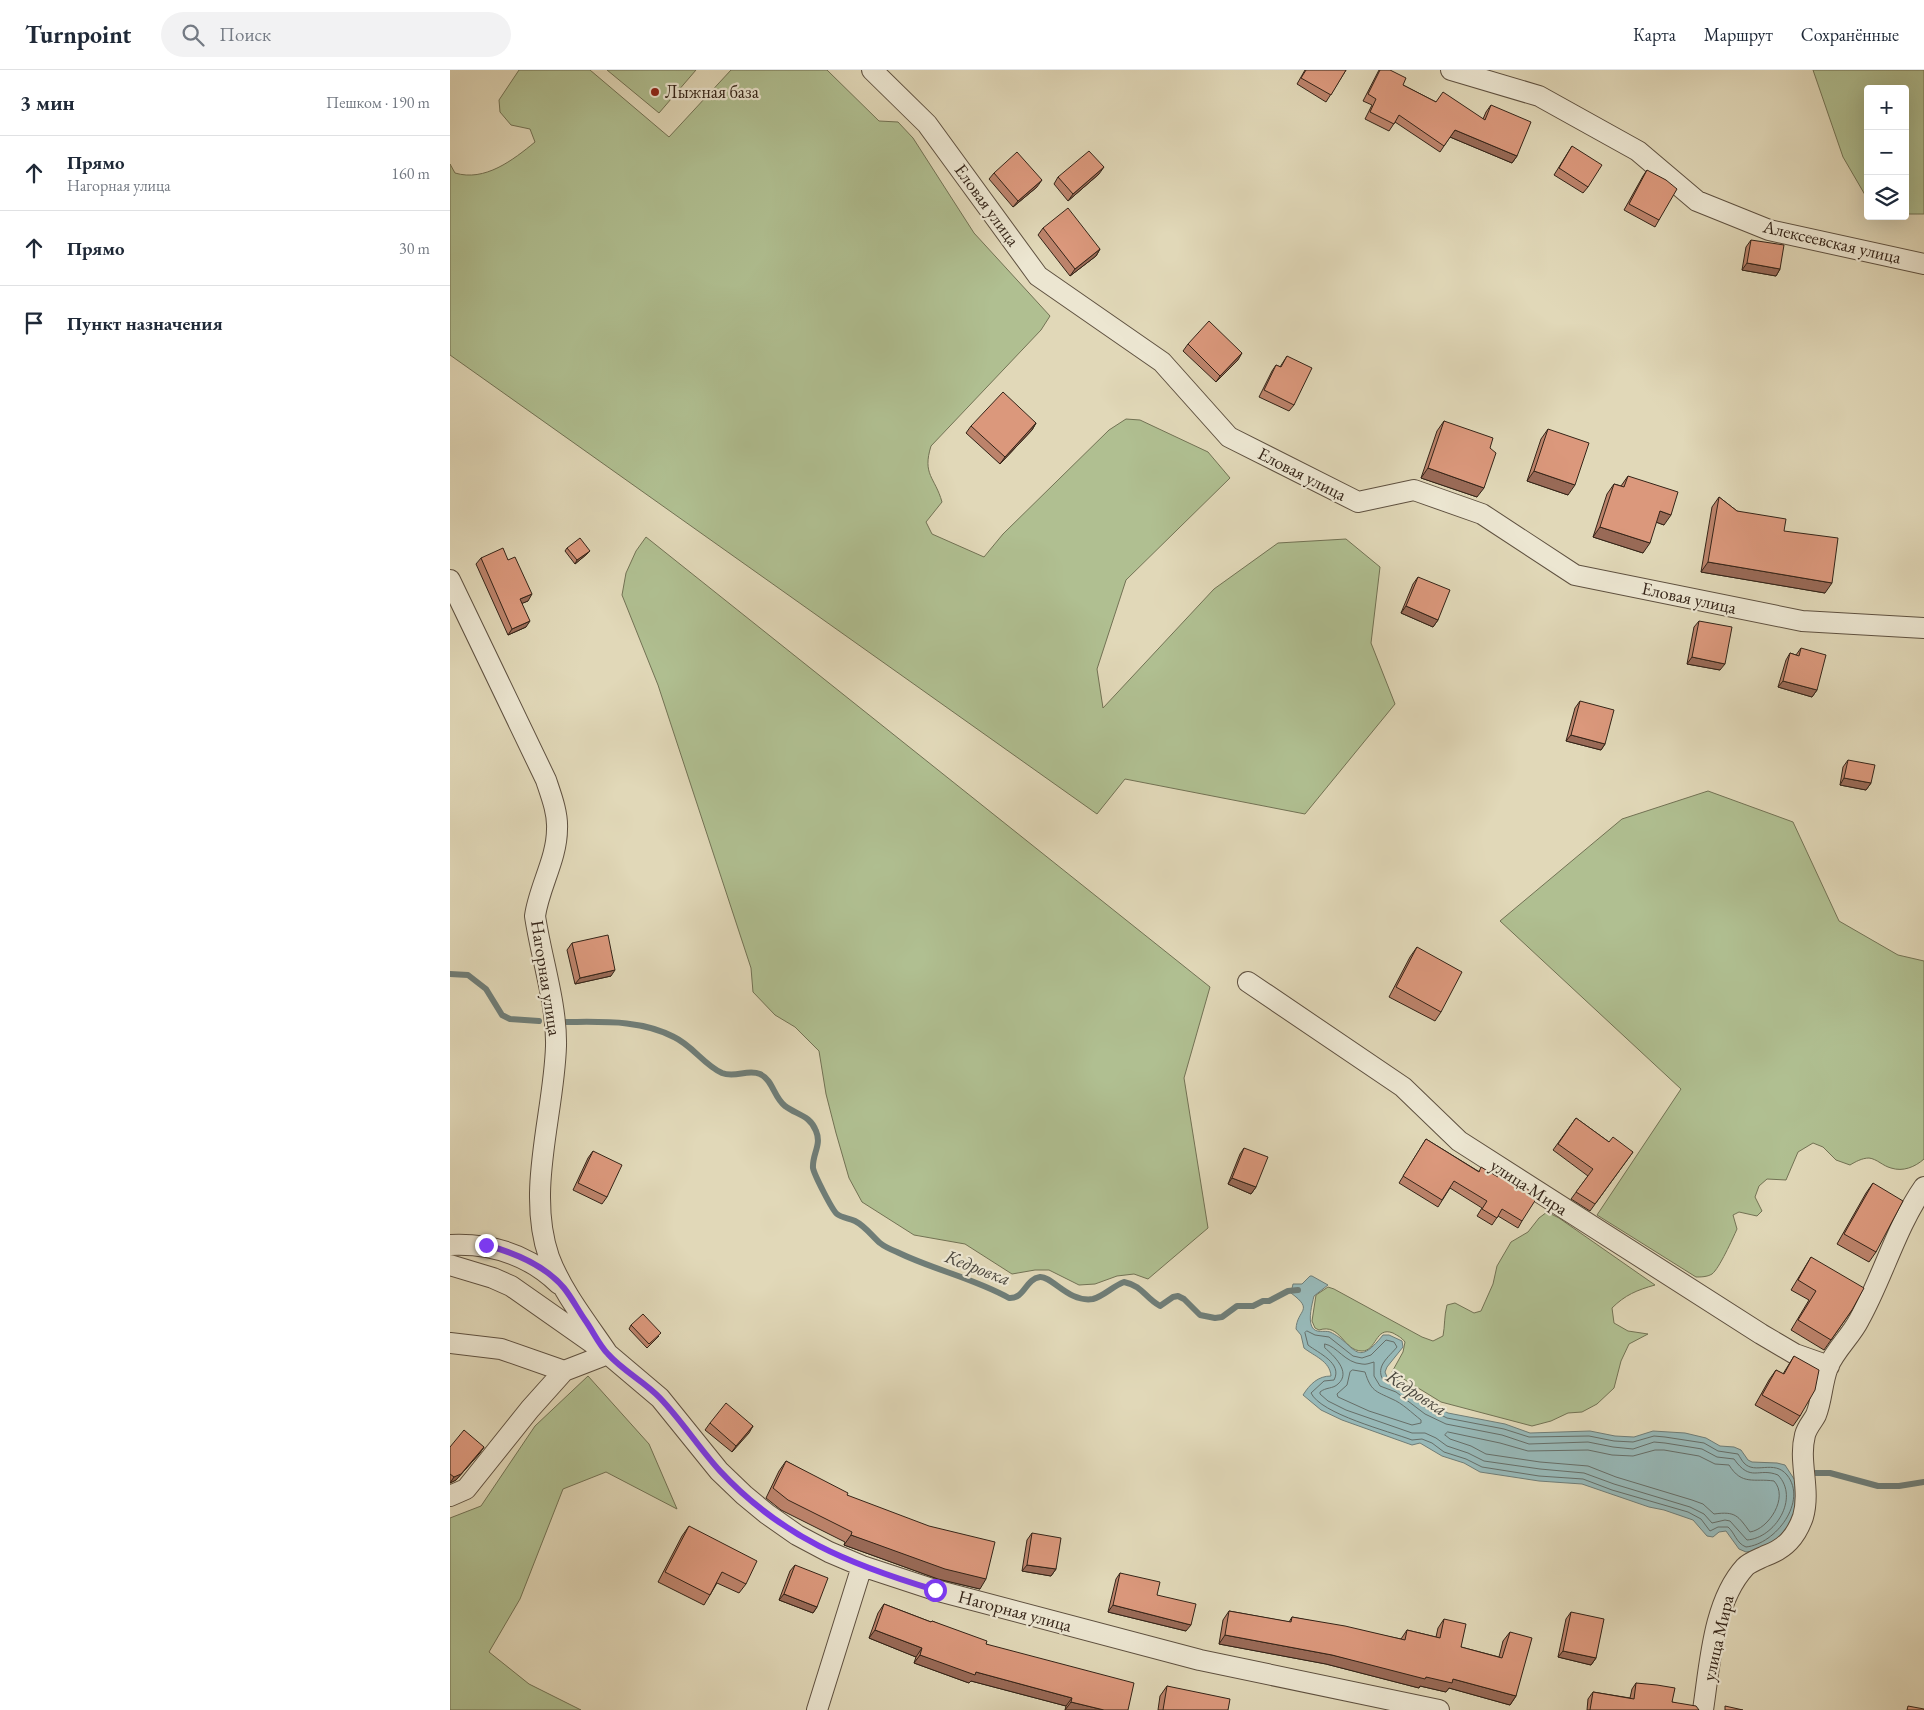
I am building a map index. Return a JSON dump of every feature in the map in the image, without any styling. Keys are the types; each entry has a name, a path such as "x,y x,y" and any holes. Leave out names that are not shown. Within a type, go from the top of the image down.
{"street":[{"name":"Еловая улица","path":"872,70 927,124 1038,276 1162,362 1229,437 1358,502 1414,490 1482,514 1575,575 1802,621 1924,628"},
{"name":"Алексеевская улица","path":"1451,70 1539,96 1638,151 1697,201 1769,230 1924,264"},
{"name":"Нагорная улица","path":"450,580 546,780 554,807 557,829 554,849 537,903 535,916 552,1002 556,1045 543,1160 541,1196 543,1226 549,1257 564,1288 608,1354"},
{"name":"улица Мира","path":"1248,982 1403,1087 1459,1141 1762,1334 1795,1354 1828,1366"},
{"name":"улица Мира","path":"1703,1710 1712,1648 1730,1587 1748,1565 1785,1546 1794,1537 1803,1516 1806,1493 1803,1458 1805,1433 1816,1414 1828,1366 1859,1320 1914,1201 1924,1187"},
{"path":"450,1245 486,1245 507,1251 548,1272 564,1288"},
{"name":"Нагорная улица","path":"450,1264 511,1286 608,1354 660,1398 720,1471 744,1495 797,1535 829,1552 862,1566 935,1590 1200,1660 1439,1710"},
{"path":"450,1343 501,1349 564,1371"},
{"path":"450,1496 466,1489 530,1409 564,1371 608,1354"},
{"path":"817,1710 862,1566"}],"green space":[{"path":"519,70 590,70 669,137 731,70 827,70 879,121 898,122 913,138 974,233 1050,316 1041,330 931,446 928,463 929,470 942,502 926,522 932,534 984,557 1003,534 1109,430 1126,419 1140,420 1208,452 1230,478 1126,580 1097,669 1103,708 1214,589 1278,543 1346,539 1380,567 1371,643 1395,704 1305,814 1125,779 1097,814 450,355 450,164 455,173 466,175 488,172 508,162 535,142 530,129 511,125 500,112 499,100"},
{"name":"Лыжная база","path":"607,70 696,70 659,113"},
{"path":"1813,70 1924,70 1924,214 1909,214 1909,85 1864,85 1864,193 1843,157"},
{"path":"646,537 1210,987 1184,1078 1208,1228 1148,1279 1134,1274 1117,1276 1095,1284 1079,1285 1049,1270 1035,1270 1012,1274 965,1244 914,1235 862,1202 849,1178 836,1133 826,1094 819,1051 795,1027 775,1015 753,992 751,968 658,685 622,595 626,573 636,551"},
{"path":"1708,791 1793,822 1839,921 1898,955 1924,961 1924,1159 1904,1169 1888,1167 1869,1158 1861,1159 1850,1165 1836,1160 1823,1147 1813,1143 1798,1152 1786,1180 1767,1179 1759,1186 1755,1197 1762,1211 1757,1216 1739,1212 1733,1215 1737,1229 1726,1253 1712,1274 1696,1277 1597,1215 1681,1089 1500,921 1622,819"},
{"path":"1547,1212 1559,1218 1655,1285 1632,1294 1612,1308 1614,1323 1628,1331 1648,1334 1629,1344 1621,1361 1614,1388 1597,1404 1582,1412 1568,1413 1551,1421 1532,1426 1441,1402 1392,1372 1403,1352 1405,1342 1393,1333 1383,1333 1371,1347 1362,1351 1350,1347 1332,1330 1319,1330 1315,1328 1312,1321 1316,1295 1328,1287 1422,1337 1433,1341 1443,1336 1447,1305 1455,1303 1474,1313 1481,1311 1493,1284 1497,1266 1511,1242 1528,1232 1539,1218"},
{"path":"588,1376 649,1444 677,1509 606,1472 563,1489 520,1599 489,1652 529,1684 581,1710 450,1710 450,1518 481,1506 535,1426"}],"water":[{"path":"1310,1276 1328,1285 1314,1296 1310,1316 1312,1327 1318,1331 1330,1332 1361,1353 1367,1351 1383,1335 1389,1335 1402,1341 1403,1347 1387,1367 1385,1372 1387,1377 1400,1381 1432,1405 1448,1413 1505,1424 1530,1433 1590,1431 1615,1436 1634,1437 1653,1431 1685,1433 1706,1438 1720,1446 1734,1447 1741,1450 1748,1460 1752,1462 1785,1465 1796,1482 1795,1510 1789,1525 1771,1543 1754,1551 1746,1552 1739,1549 1726,1531 1719,1532 1713,1537 1707,1536 1693,1520 1664,1510 1649,1507 1582,1484 1539,1481 1480,1472 1464,1463 1442,1456 1420,1443 1412,1445 1342,1420 1321,1410 1303,1395 1315,1381 1322,1377 1331,1376 1330,1371 1321,1359 1304,1348 1301,1335 1296,1329 1303,1307 1302,1303 1291,1293 1293,1284 1302,1284"}],"building":[{"path":"1306,70 1346,70 1331,95 1301,78"},
{"path":"1380,70 1390,70 1406,78 1403,85 1436,102 1443,92 1485,120 1491,105 1531,122 1517,156 1455,130 1444,146 1399,115 1394,124 1370,112 1376,99 1368,94"},
{"path":"1572,146 1602,165 1588,187 1559,168"},
{"path":"1089,151 1104,167 1073,194 1058,177"},
{"path":"1017,152 1042,180 1018,201 994,173"},
{"path":"1647,170 1666,180 1677,189 1659,220 1629,204"},
{"path":"1068,208 1100,249 1075,269 1043,228"},
{"path":"1751,240 1784,245 1780,269 1747,263"},
{"path":"1209,321 1242,353 1220,376 1188,344"},
{"path":"1287,356 1312,368 1294,405 1264,390 1276,365 1281,367"},
{"path":"1003,392 1036,423 1005,457 971,426"},
{"path":"1444,421 1493,438 1490,448 1496,453 1484,488 1428,468"},
{"path":"1548,429 1589,443 1575,485 1534,471"},
{"path":"1628,476 1678,492 1671,515 1660,511 1650,543 1600,527 1614,484 1624,487"},
{"path":"1719,497 1737,511 1786,519 1784,531 1838,538 1832,583 1708,562"},
{"path":"580,538 590,551 577,560 567,548"},
{"path":"503,548 508,560 515,557 532,594 520,599 530,621 512,629 481,558"},
{"path":"1418,577 1450,590 1438,620 1406,606"},
{"path":"1699,621 1732,627 1725,664 1692,657"},
{"path":"1801,648 1826,655 1817,690 1783,681 1790,653 1799,656"},
{"path":"1580,701 1614,710 1605,744 1571,735"},
{"path":"1848,760 1875,765 1871,783 1844,778"},
{"path":"608,935 615,970 580,978 572,943"},
{"path":"1417,947 1462,972 1441,1012 1396,987"},
{"path":"1576,1118 1609,1142 1613,1137 1633,1152 1595,1204 1576,1192 1593,1169 1558,1144"},
{"path":"1426,1139 1479,1172 1481,1167 1498,1177 1501,1172 1538,1196 1522,1221 1502,1209 1497,1218 1482,1209 1487,1201 1454,1181 1442,1200 1403,1176"},
{"path":"1244,1148 1268,1157 1256,1187 1232,1178"},
{"path":"593,1151 622,1165 607,1197 578,1183"},
{"path":"1873,1183 1903,1201 1876,1252 1844,1234"},
{"path":"1811,1257 1864,1288 1852,1310 1831,1340 1798,1320 1816,1291 1798,1280"},
{"path":"643,1314 661,1333 649,1344 631,1325"},
{"path":"1794,1356 1819,1370 1815,1390 1800,1416 1762,1395 1776,1370 1784,1374"},
{"path":"726,1403 753,1426 736,1446 710,1423"},
{"path":"464,1430 484,1447 461,1474 454,1477 450,1474 450,1447"},
{"path":"786,1461 848,1493 847,1495 929,1526 995,1542 986,1579 945,1569 851,1535 852,1532 788,1500 773,1488"},
{"path":"689,1526 757,1561 746,1584 722,1572 710,1595 665,1572"},
{"path":"1032,1533 1061,1538 1056,1569 1027,1565"},
{"path":"795,1565 828,1578 817,1607 784,1594"},
{"path":"1120,1573 1160,1582 1157,1595 1196,1604 1191,1625 1113,1605"},
{"path":"884,1604 987,1641 986,1644 1134,1683 1128,1710 1104,1710 1071,1702 1072,1698 976,1672 975,1675 920,1655 922,1648 875,1630"},
{"path":"1229,1611 1291,1622 1292,1617 1345,1626 1405,1640 1407,1630 1440,1638 1444,1619 1466,1624 1461,1647 1502,1658 1510,1632 1532,1638 1516,1696 1453,1679 1452,1683 1426,1677 1425,1679 1332,1655 1225,1635"},
{"path":"1571,1612 1604,1619 1596,1658 1563,1651"},
{"path":"1636,1683 1675,1688 1672,1702 1696,1706 1699,1710 1590,1710 1593,1692 1634,1699"},
{"path":"1167,1686 1230,1699 1228,1710 1163,1710"},
{"path":"1725,1706 1743,1710 1725,1710"},
{"path":"1908,1706 1924,1709 1924,1710 1907,1710"}],"waterway":[{"name":"Кедровка","path":"450,974 468,975 486,989 502,1015 510,1019 539,1021"},
{"name":"Кедровка","path":"563,1022 605,1022 648,1027 681,1041 722,1073 732,1075 751,1072 760,1074 768,1080 781,1103 807,1118 816,1131 818,1141 813,1168 831,1206 837,1214 859,1223 888,1248 982,1285 1009,1298 1018,1295 1031,1281 1040,1277 1045,1278 1069,1294 1084,1299 1097,1298 1124,1282 1140,1289 1160,1306 1173,1297 1178,1296 1184,1299 1200,1315 1215,1318 1222,1317 1237,1306 1253,1306 1263,1301 1269,1301 1288,1291 1298,1290"},
{"name":"Кедровка","path":"1813,1473 1830,1473 1878,1486 1899,1486 1924,1482"}],"place":[{"name":"Лыжная база","path":"655,92"}],"route":[{"path":"486,1245 507,1251 548,1272 564,1288 608,1354 660,1398 720,1471 744,1495 767,1514 797,1535 829,1552 862,1566 935,1590"}]}
